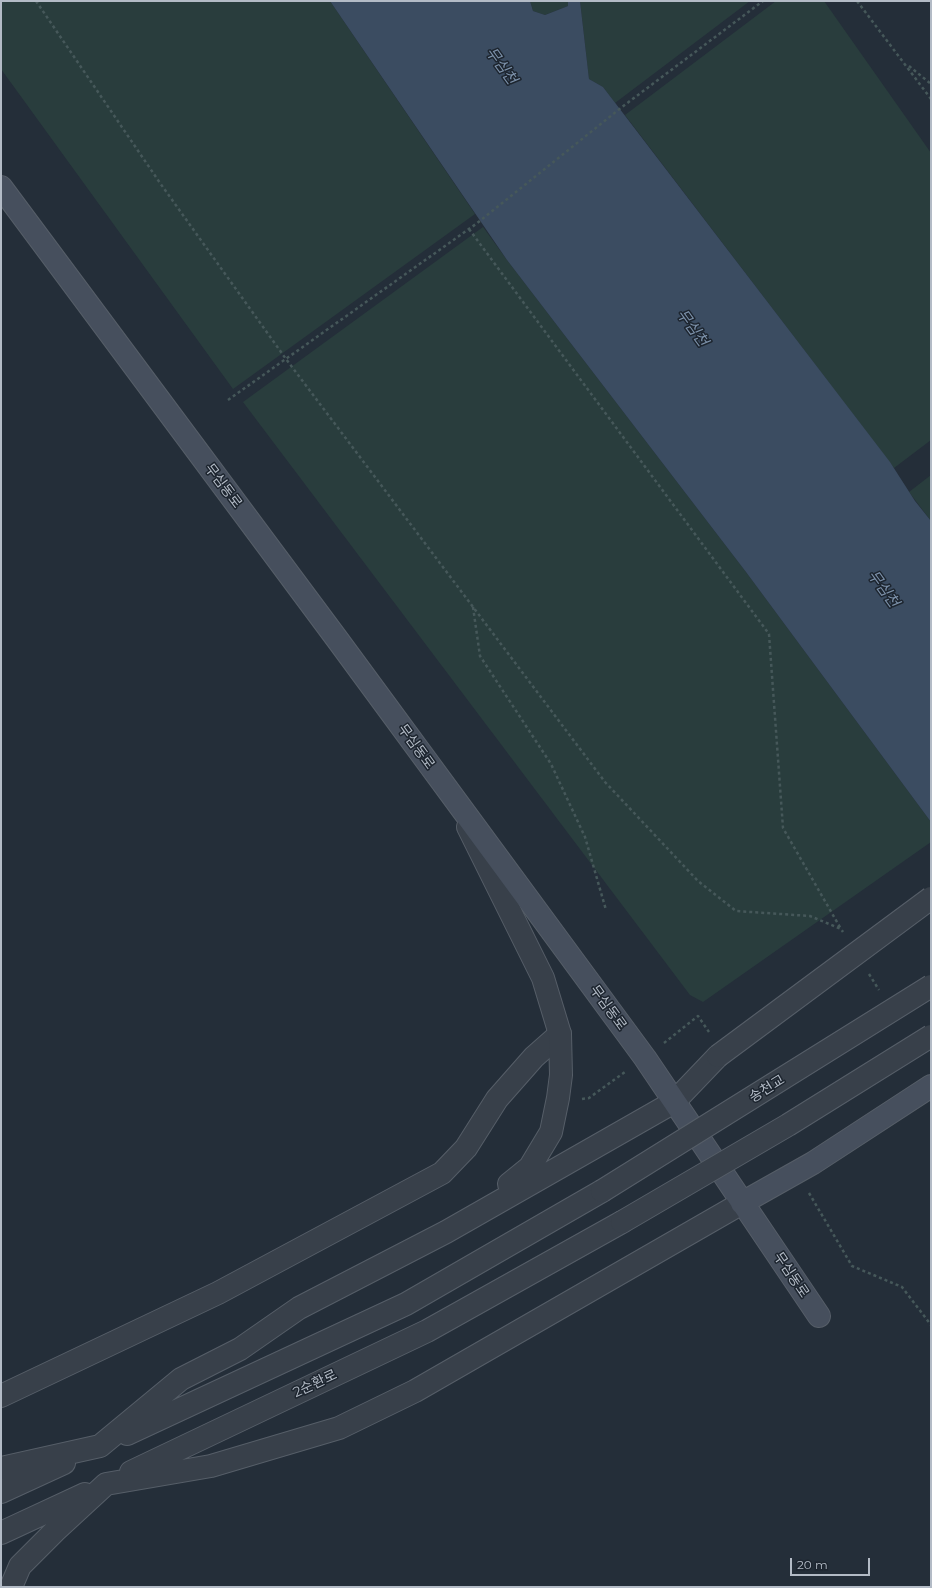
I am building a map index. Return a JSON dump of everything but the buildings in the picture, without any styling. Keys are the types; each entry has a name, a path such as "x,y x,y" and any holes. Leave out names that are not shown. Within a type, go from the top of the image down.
{"main road":[{"name":"무심동로","path":"1,186 645,1058 819,1316"},
{"path":"742,1203 804,1168 931,1086"}],"street":[{"path":"446,1232 530,1167 551,1132 561,1075 560,1034 543,978 453,797"},
{"path":"1,1492 100,1446 181,1379 240,1348 299,1308 446,1232 674,1102 718,1056 931,898"},
{"name":"송천교","path":"100,1446 406,1304 602,1191 931,986"},
{"path":"1,1396 218,1293 442,1172 466,1148 497,1099 534,1056 560,1034"},
{"name":"2순환로","path":"1,1533 427,1331 622,1222 788,1125 931,1036"},
{"path":"11,1587 20,1566 54,1531 106,1484 211,1466 339,1428 415,1391 742,1203"},
{"path":"1,1468 100,1446"}],"path":[{"path":"36,1 160,183 286,359 605,782 698,881 736,911 810,916 841,929"},
{"path":"228,400 476,224 622,107 763,1"},
{"path":"857,1 931,99"},
{"path":"905,64 931,84"},
{"path":"468,229 769,634 783,828 845,936"},
{"path":"473,607 480,656 551,764 585,837 606,910"},
{"path":"866,969 882,996"},
{"path":"804,1168 852,1266 902,1287 931,1325"}],"green space":[{"path":"1,1 330,1 475,214 233,389 1,69"},
{"path":"530,1 568,1 568,6 545,15 533,11"},
{"path":"580,1 750,1 615,103 603,87 589,79"},
{"path":"776,1 824,1 931,153 931,440 894,468 625,115"},
{"path":"483,227 746,572 931,822 931,842 703,1002 690,995 243,402"},
{"path":"931,475 931,521 909,492"}],"water":[{"name":"무심천","path":"330,1 530,1 533,11 545,15 568,6 568,1 580,1 589,79 603,87 890,462 915,501 931,521 931,822 746,572 507,260"}]}
